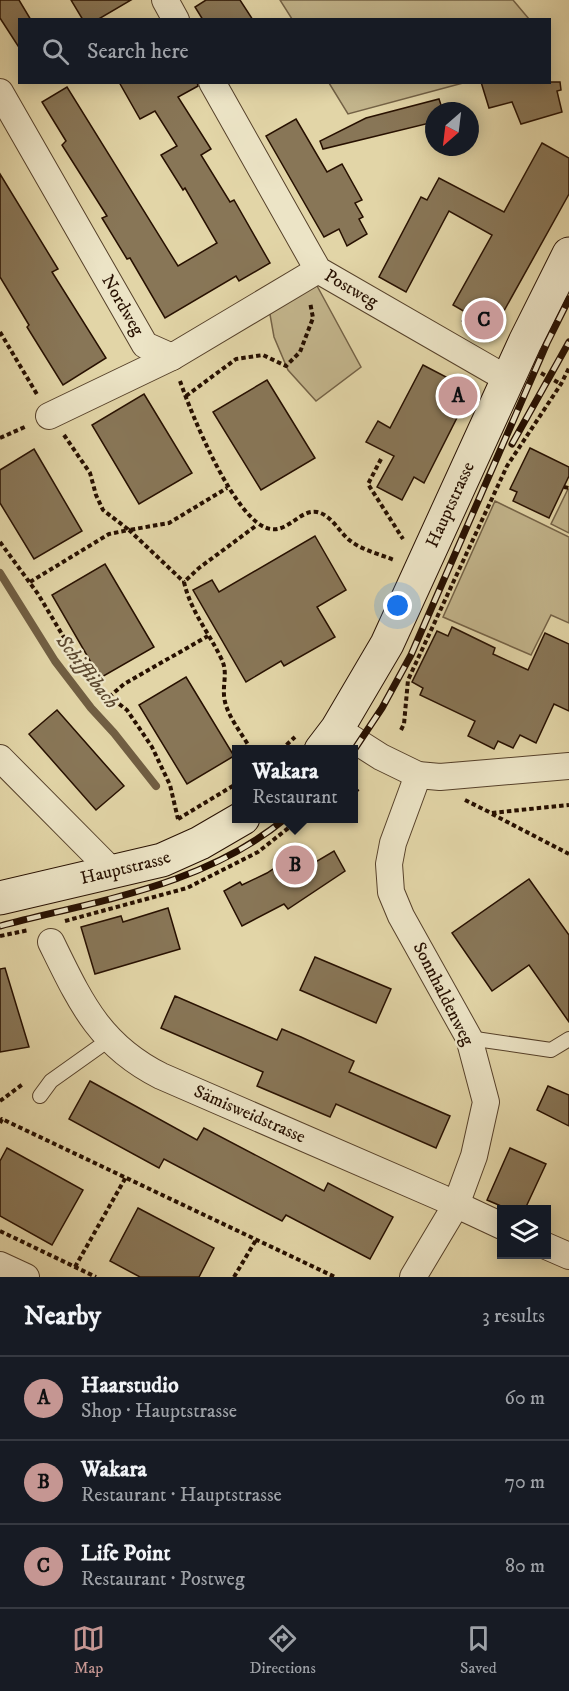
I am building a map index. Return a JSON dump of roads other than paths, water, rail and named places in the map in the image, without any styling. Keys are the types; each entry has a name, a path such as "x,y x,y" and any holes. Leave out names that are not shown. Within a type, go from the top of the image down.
{"main road":[{"name":"Hauptstrasse","path":"329,739 387,644 523,375 525,342 569,254"},
{"name":"Hauptstrasse","path":"0,898 162,860 200,843 236,823"}],"street":[{"path":"165,0 175,18"},
{"name":"Postweg","path":"213,84 312,274 523,375"},
{"name":"Nordweg","path":"0,92 145,345 172,357"},
{"path":"49,416 172,357 312,274"},
{"path":"329,739 346,745"},
{"path":"358,749 429,776 569,766"},
{"path":"0,758 112,871"},
{"name":"Sonnhaldenweg","path":"413,1277 456,1205 474,1156 486,1102 469,1038 401,916 391,892 389,864 393,843 429,776"},
{"name":"Sämisweidstrasse","path":"51,942 81,1002 110,1039 127,1055 155,1072 497,1224"},
{"path":"551,1248 569,1256"},
{"path":"0,1265 26,1277"}],"lane":[{"path":"469,1038 551,1050 569,1039"},
{"path":"40,1096 51,1081 110,1039"}],"waterway":[{"name":"Schifflibach","path":"0,573 55,661 156,786"}],"railway":[{"path":"357,745 382,708 411,655 547,343 569,299"},
{"path":"512,444 569,342"},
{"path":"0,926 149,888 186,875 221,860 279,823"}],"place":[{"name":"Life Point","path":"484,320"},
{"name":"Haarstudio","path":"458,396"},
{"name":"Wakara","path":"295,865"}]}
